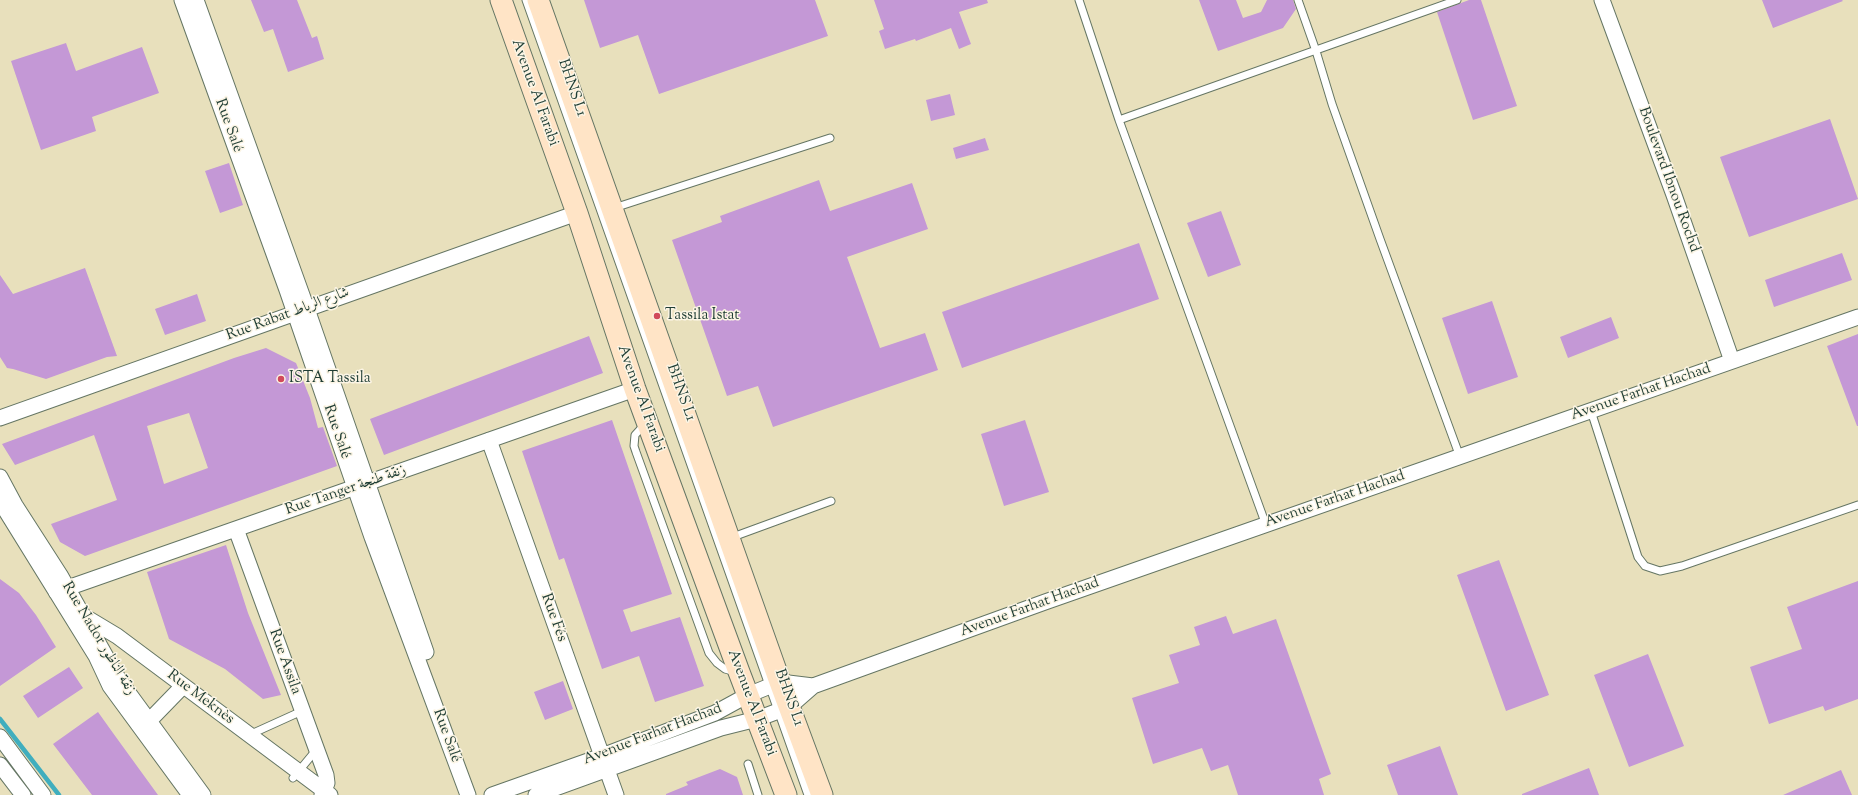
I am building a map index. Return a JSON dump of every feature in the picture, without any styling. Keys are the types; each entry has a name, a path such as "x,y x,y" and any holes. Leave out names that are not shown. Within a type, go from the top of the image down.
{"street":[{"name":"Rue Salé","path":"182,0 301,311"},
{"name":"Rue Salé","path":"196,0 301,311 468,795"},
{"name":"Avenue Al Farabi","path":"501,0 577,213 635,389 748,695 775,712 822,795"},
{"name":"Avenue Al Farabi","path":"538,0 730,538 773,686 786,795"},
{"name":"Boulevard Ibnou Rochd","path":"1602,0 1674,195 1732,361"},
{"name":"Rue Rabat شارع الرباط","path":"0,418 577,213"},
{"name":"Avenue Farhat Hachad","path":"492,795 775,712 813,686 1858,317"},
{"name":"Rue Tanger زنقة طنجة","path":"62,590 635,389"},
{"name":"Rue Fés","path":"489,440 616,795"},
{"name":"Rue Nador زنقة الناظور","path":"0,477 7,512 62,590 80,621 110,686 190,795"},
{"name":"Rue Salé","path":"361,485 476,795"},
{"name":"Rue Assila","path":"236,529 326,774 323,794"},
{"name":"Rue Nador زنقة الناظور","path":"62,590 66,608 80,621"},
{"name":"Rue Meknès","path":"80,621 92,632 105,638 249,735 296,775"},
{"name":"Rue Meknès","path":"80,621 117,636 180,689 323,794"},
{"name":"Rue Nador زنقة الناظور","path":"92,632 119,680 203,795"},
{"name":"Avenue Farhat Hachad","path":"536,795 715,713 748,695 773,686 813,686"},
{"path":"149,721 180,689"},
{"path":"0,737 43,795"},
{"path":"0,765 23,795"}],"lane":[{"name":"BHNS L1","path":"525,0 773,686"},
{"path":"1079,0 1119,120 1266,525"},
{"path":"1298,0 1316,51 1332,104 1460,457"},
{"path":"1119,120 1457,0"},
{"path":"612,208 830,138"},
{"path":"1591,411 1638,557 1645,566 1660,571 1682,566 1858,505"},
{"path":"730,538 831,501"},
{"path":"249,735 302,711"},
{"name":"BHNS L1","path":"775,712 804,795"},
{"name":"BHNS L1","path":"775,712 808,795"},
{"path":"296,775 317,749"},
{"path":"748,764 758,795"}],"building":[{"path":"251,0 297,0 312,38 317,36 324,59 288,72 273,29 264,32"},
{"path":"584,0 815,0 828,36 659,94 638,35 600,48"},
{"path":"874,0 987,0 988,3 959,12 971,44 959,49 951,28 916,41 915,39 885,49 879,31 884,29"},
{"path":"1199,0 1236,0 1243,18 1261,12 1267,0 1293,0 1296,9 1283,28 1218,51"},
{"path":"1469,0 1481,0 1517,106 1473,120 1437,12"},
{"path":"1762,0 1842,0 1843,1 1773,28"},
{"path":"66,43 76,71 142,47 159,93 92,117 96,131 41,150 11,61"},
{"path":"950,94 955,115 931,121 926,100"},
{"path":"1830,119 1858,199 1749,237 1720,157"},
{"path":"985,138 989,150 956,159 953,148"},
{"path":"229,163 243,205 220,213 205,171"},
{"path":"819,180 830,211 912,183 928,229 847,257 880,348 925,333 938,370 773,427 758,386 727,396 672,240 722,222 720,216"},
{"path":"1221,211 1241,265 1208,277 1187,223"},
{"path":"1139,243 1159,299 962,368 942,312"},
{"path":"1842,253 1852,280 1774,307 1765,280"},
{"path":"85,268 117,356 107,357 46,379 7,368 0,357 0,275 13,294"},
{"path":"197,294 206,321 165,335 155,309"},
{"path":"1492,301 1518,377 1468,394 1442,318"},
{"path":"1611,317 1619,338 1568,358 1560,337"},
{"path":"1858,334 1858,426 1857,426 1827,346"},
{"path":"589,336 603,373 384,455 370,419"},
{"path":"266,348 296,363 310,398 318,428 323,427 337,466 85,556 60,542 51,524 117,500 94,435 15,465 2,444 234,358","holes":["189,413 208,468 164,484 147,426"]},
{"path":"612,420 672,594 623,610 631,632 680,617 704,686 655,702 639,656 602,669 564,558 559,560 522,451"},
{"path":"1025,420 1049,492 1004,506 981,434"},
{"path":"226,545 248,613 281,695 263,699 225,669 169,639 147,572"},
{"path":"1499,560 1549,695 1506,711 1457,575"},
{"path":"0,579 19,593 36,615 56,647 0,686"},
{"path":"1858,581 1858,699 1825,711 1823,706 1769,724 1750,667 1802,649 1787,607"},
{"path":"1226,616 1233,634 1276,619 1331,774 1319,779 1324,795 1238,795 1228,765 1211,771 1202,748 1153,764 1132,698 1179,683 1169,655 1200,645 1194,627"},
{"path":"1648,654 1684,746 1629,767 1594,675"},
{"path":"69,667 83,688 38,718 23,696"},
{"path":"563,681 573,709 545,720 534,692"},
{"path":"98,712 158,795 92,795 53,744"},
{"path":"1440,746 1458,795 1398,795 1387,765"},
{"path":"1589,768 1599,795 1522,795 1522,794"},
{"path":"720,769 737,777 743,795 666,795 688,785 686,782"},
{"path":"1841,770 1852,795 1783,795"}],"waterway":[{"path":"0,719 59,795"}],"place":[{"name":"Tassila Istat","path":"657,316"},
{"name":"ISTA Tassila","path":"281,379"}]}
